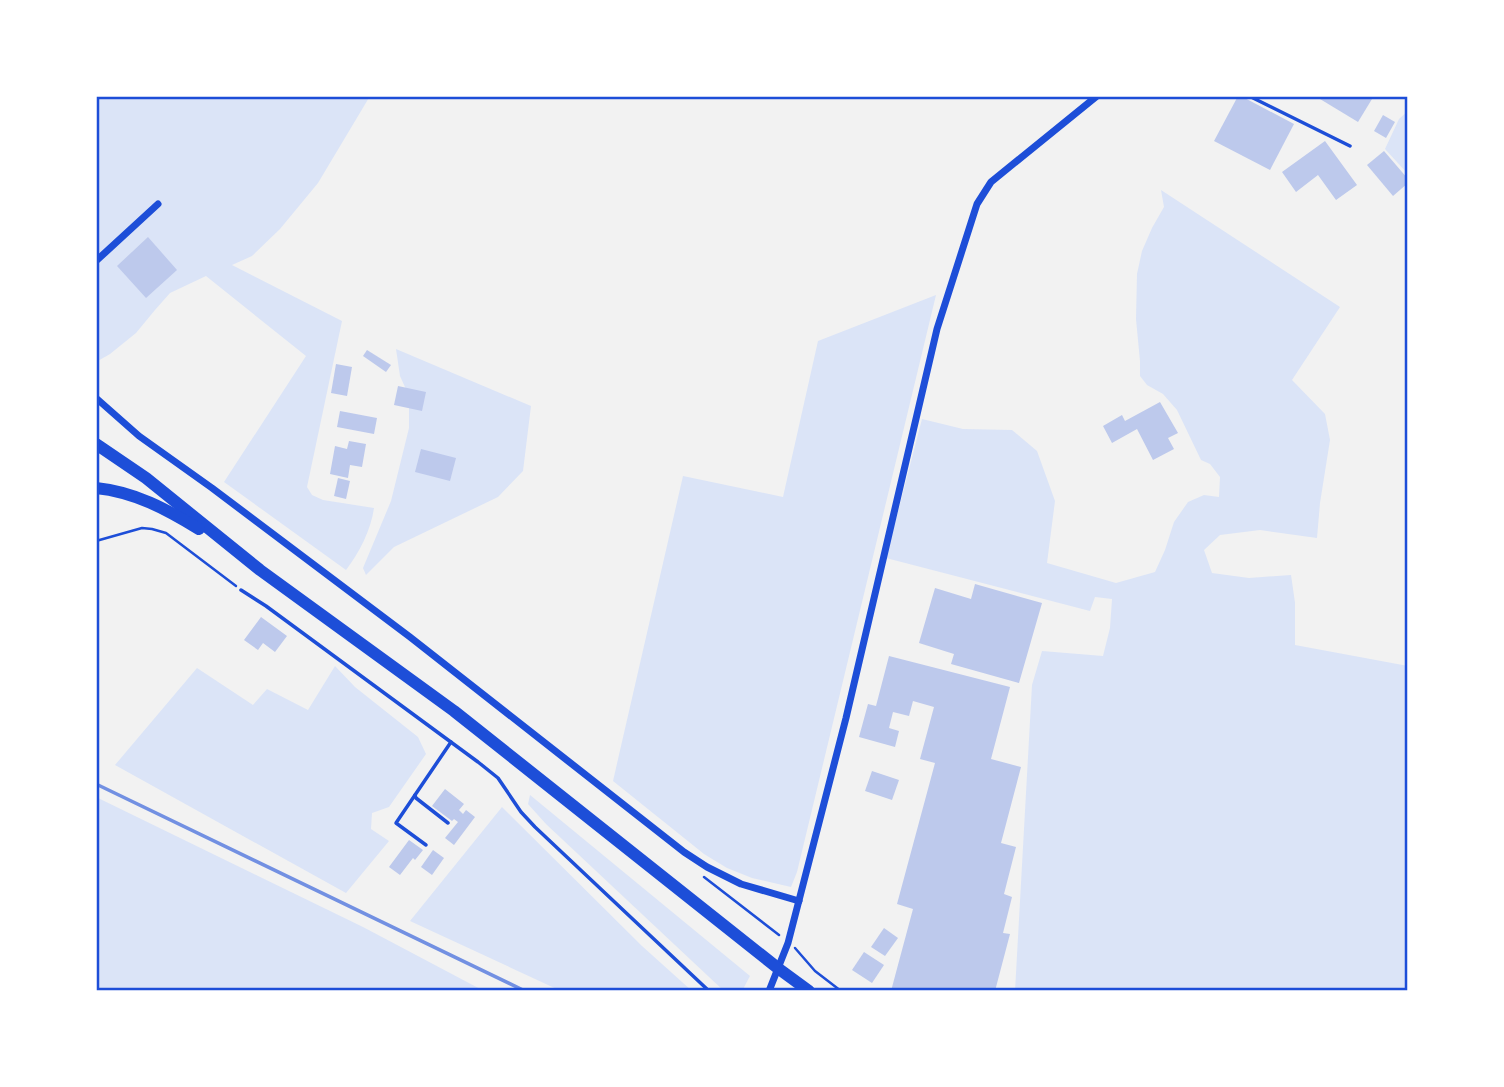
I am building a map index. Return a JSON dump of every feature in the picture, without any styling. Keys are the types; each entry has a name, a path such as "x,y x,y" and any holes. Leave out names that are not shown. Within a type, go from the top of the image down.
{"main road":[{"path":"96,434 260,570 454,711 809,991"},
{"path":"96,444 146,478"},
{"path":"96,488 137,496 163,507 242,554"}],"street":[{"path":"769,991 788,943 846,718 937,328 977,204 991,182 1097,96"},
{"path":"96,261 158,204"},
{"path":"96,398 139,436 410,637 684,852 741,884 799,901"}],"lane":[{"path":"1249,96 1350,146"},
{"path":"241,590 267,606 498,778 521,812 535,827 709,991"},
{"path":"426,845 396,823 451,742"},
{"path":"415,795 448,823"}],"path":[{"path":"96,541 142,528 166,533 241,590"}],"shaded area":[{"path":"96,96 370,96 318,183 280,229 252,256 232,265 342,321 307,487 312,495 323,500 374,508 364,541 346,570 224,482 306,356 206,276 170,293 136,333 96,362"},
{"path":"1408,111 1408,174 1385,149 1399,119"},
{"path":"1161,190 1340,307 1292,380 1325,414 1330,440 1317,538 1260,530 1220,535 1204,550 1212,573 1249,578 1291,575 1295,603 1295,645 1408,666 1408,991 1015,991 1032,685 1042,651 1103,656 1110,628 1112,599 1095,597 1090,611 886,558 922,419 963,429 1012,430 1037,451 1055,501 1047,563 1116,583 1155,572 1174,522 1188,502 1204,495 1219,497 1220,477 1210,464 1201,460 1177,410 1163,394 1147,385 1140,376 1136,319 1137,274 1142,251 1164,207"},
{"path":"936,295 797,872 791,887 752,878 727,868 704,854 613,781 683,476 783,497 818,341"},
{"path":"396,349 531,406 523,471 498,497 394,547 366,575 363,568 391,501 409,428 409,396 400,376"},
{"path":"335,666 355,687 418,737 426,754 389,807 372,813 371,829 389,841 346,893 115,765 197,668 253,705 267,689 308,710"},
{"path":"530,795 750,976 742,991 724,991 546,824 528,804"},
{"path":"96,797 363,927 484,991 96,991"},
{"path":"502,807 642,946 692,991 561,991 410,921"}],"building":[{"path":"1238,96 1294,124 1270,170 1214,141"},
{"path":"1322,96 1368,96 1372,99 1358,122 1320,99"},
{"path":"1383,115 1395,122 1386,138 1374,131"},
{"path":"1325,141 1357,185 1336,200 1318,175 1296,192 1282,172"},
{"path":"1384,151 1408,179 1408,183 1393,196 1367,165"},
{"path":"148,237 177,270 146,298 117,266"},
{"path":"367,350 391,365 386,372 363,356"},
{"path":"336,364 352,367 347,396 331,393"},
{"path":"398,386 426,392 422,411 394,405"},
{"path":"1160,402 1178,433 1168,438 1174,449 1153,460 1137,429 1112,443 1103,426 1122,415 1125,421"},
{"path":"340,411 377,418 374,434 337,427"},
{"path":"349,441 366,444 362,467 350,465 348,478 330,474 335,446 347,449"},
{"path":"421,449 456,458 450,481 415,472"},
{"path":"338,478 350,481 346,499 334,496"},
{"path":"975,584 1042,603 1019,683 951,664 954,654 919,643 935,588 971,599"},
{"path":"261,617 287,636 275,652 263,643 258,650 244,640"},
{"path":"889,656 1010,687 991,759 1021,767 1001,843 1016,847 1004,894 1012,897 1003,933 1010,934 995,991 891,991 913,909 897,904 935,763 920,759 934,707 913,701 909,716 893,712 889,728 899,731 895,747 859,737 868,704 876,706"},
{"path":"872,771 899,780 892,800 865,791"},
{"path":"445,789 464,804 459,810 463,814 466,810 475,817 454,845 445,838 458,822 454,819 452,821 432,806"},
{"path":"409,840 423,850 400,875 389,867"},
{"path":"433,850 444,858 432,875 421,867"},
{"path":"884,928 898,938 885,956 871,947"},
{"path":"864,952 884,965 872,983 852,970"}],"railway":[{"path":"96,784 525,991"}]}
